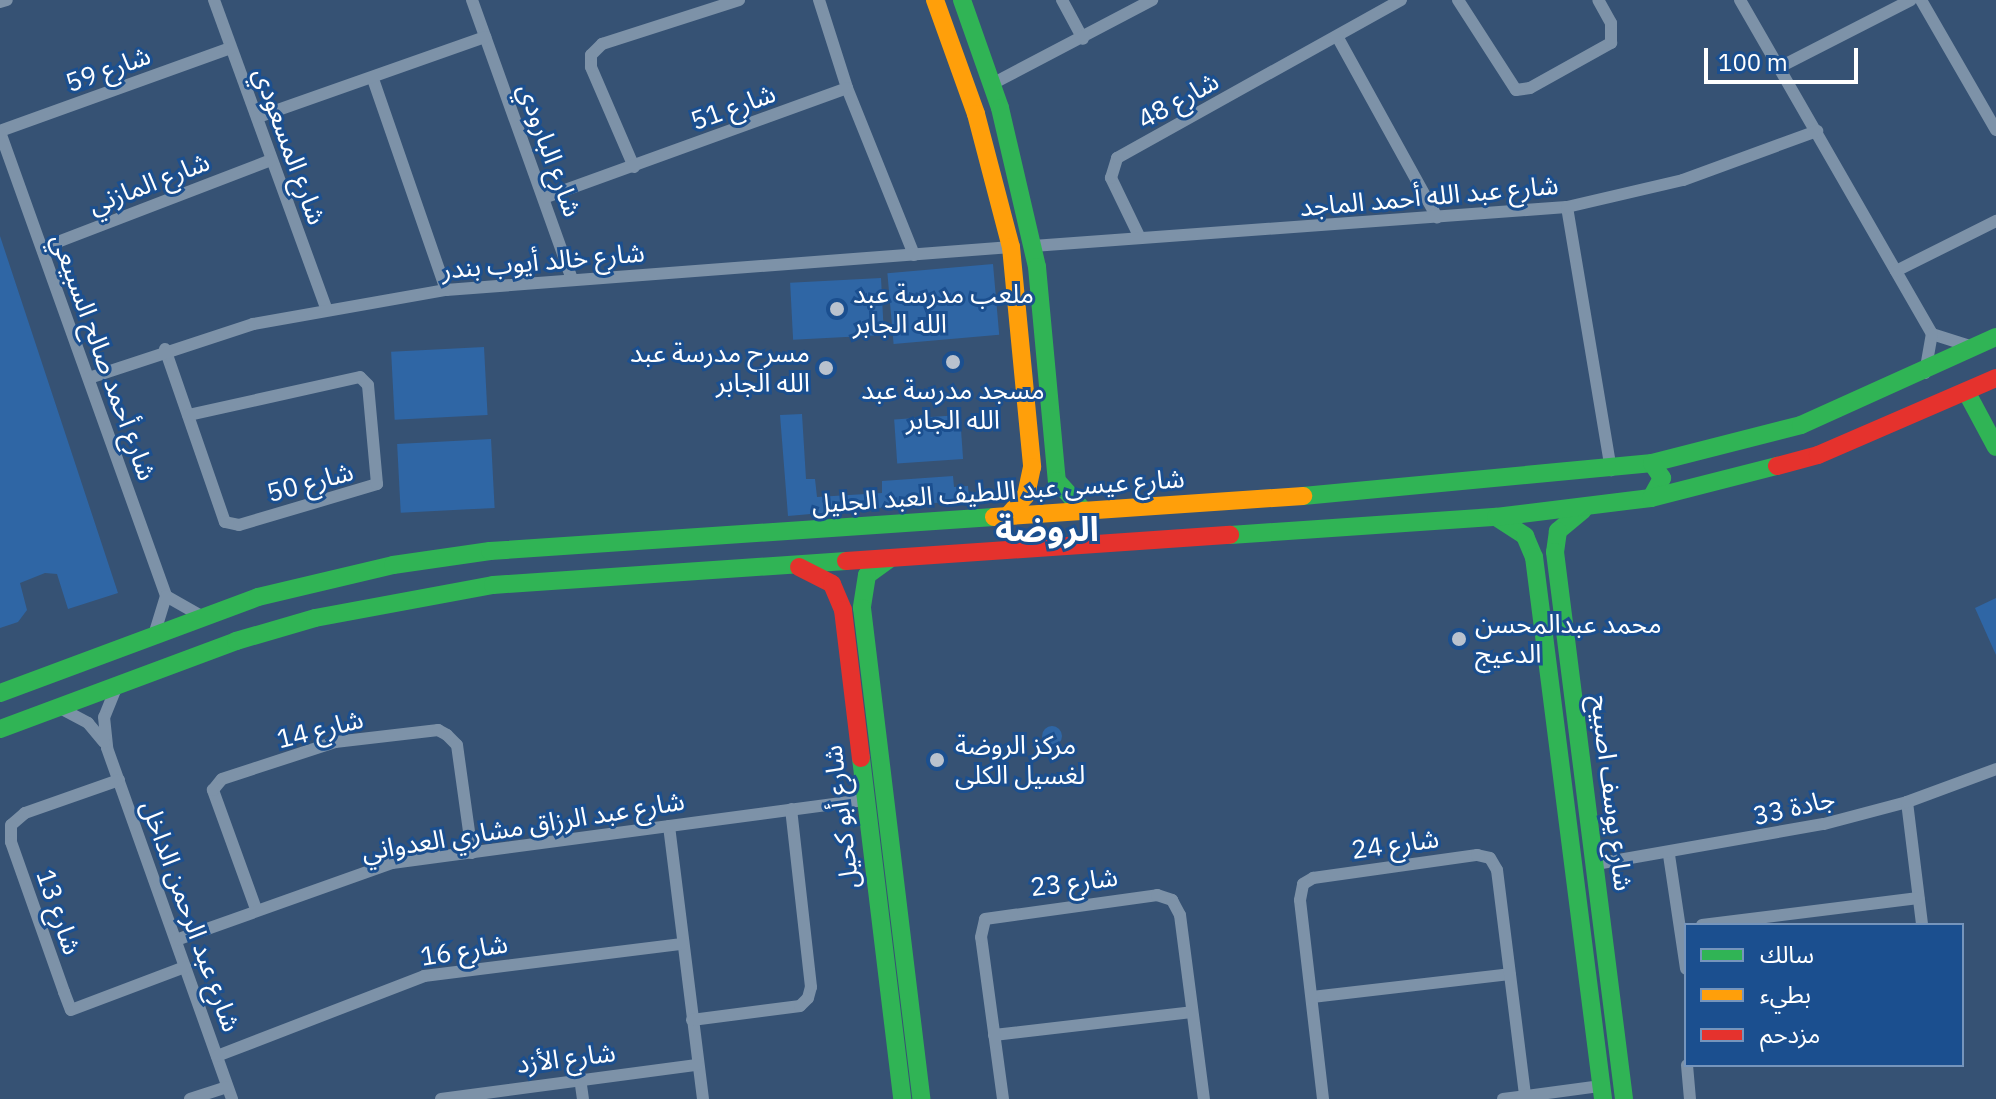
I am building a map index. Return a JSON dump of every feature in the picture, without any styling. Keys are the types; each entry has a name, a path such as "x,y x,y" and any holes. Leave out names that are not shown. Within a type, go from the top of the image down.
{"main road":[{"path":"1008,516 1030,482 1011,247 976,114 938,8 950,2 963,4 992,84 1033,246 1057,481 1083,510"},
{"name":"شارع عيسى عبد اللطيف العبد الجليل","path":"0,693 203,617 330,578 490,551 1008,516 1611,470 1652,463 1757,439 1925,373 1996,337"},
{"path":"1023,372 1034,379 1045,368"},
{"path":"0,729 236,641 315,618 493,585 1496,517 1651,498 1762,472 1967,393 1996,378"},
{"path":"1967,393 1996,447"},
{"path":"1757,439 1745,457 1762,472"},
{"path":"1651,498 1662,478 1652,463"},
{"name":"شارع يوسف اصبيح","path":"1587,508 1566,521 1555,539 1624,1099"},
{"name":"شارع يوسف اصبيح","path":"1496,517 1516,527 1530,544 1602,1093"},
{"path":"583,579 571,560 587,544"},
{"path":"490,551 503,562 504,571 493,585"},
{"name":"شارع أبو كحيل","path":"898,556 867,575 863,618 902,1028"},
{"name":"شارع أبو كحيل","path":"784,565 827,579 839,596 864,800 906,1054 921,1099"},
{"path":"844,620 853,615 863,618"},
{"path":"1544,638 1556,642 1565,632"},
{"path":"1548,666 1560,657 1569,664"},
{"name":"شارع أبو كحيل","path":"902,1099 906,1054"}],"street":[{"path":"0,2 7,0"},
{"name":"شارع المسعودي","path":"214,0 326,308"},
{"name":"شارع البارودي","path":"472,0 546,197 572,280"},
{"path":"634,167 591,67 591,55 602,44 739,0"},
{"path":"819,0 847,88 914,255"},
{"path":"1062,0 1083,39"},
{"path":"992,84 1083,39 1152,0"},
{"name":"شارع 48","path":"1140,238 1111,178 1117,158 1338,38 1400,0"},
{"path":"1458,0 1516,90 1530,88 1611,43 1611,23 1598,0"},
{"path":"1740,0 1932,334 1925,373"},
{"path":"1778,68 1911,0"},
{"path":"1921,0 1996,130"},
{"path":"258,117 485,37"},
{"path":"1338,38 1437,217"},
{"name":"شارع 59","path":"0,131 231,48"},
{"path":"373,79 446,290"},
{"name":"شارع 51","path":"546,197 847,88"},
{"name":"شارع أحمد صالح السبيعي","path":"0,131 166,596"},
{"name":"شارع عبد الله أحمد الماجد","path":"1033,246 1567,207 1683,180 1817,131"},
{"name":"شارع المازني","path":"42,248 271,160"},
{"path":"1567,207 1611,470"},
{"path":"1896,271 1996,221"},
{"name":"شارع خالد أيوب بندر","path":"89,378 165,349 326,308 446,290 1011,247"},
{"path":"1932,334 1977,347"},
{"name":"شارع 50","path":"165,349 225,522 239,525 377,484 368,385 360,377 188,415"},
{"path":"154,635 166,596 203,617"},
{"name":"شارع عبد الرحمن الداخل","path":"116,688 104,717 107,748 229,1093"},
{"name":"شارع عبد الرحمن الداخل","path":"60,708 88,723 107,748"},
{"name":"شارع 14","path":"256,909 213,790 222,779 335,742 438,730 447,735 457,745 472,853"},
{"name":"جادة 33","path":"1596,864 1669,855 1907,802 1996,769"},
{"name":"شارع 13","path":"119,780 25,813 11,825 11,842 58,977 71,1010 185,967"},
{"name":"شارع عبد الرزاق مشاري العدواني","path":"176,940 365,869 864,800"},
{"path":"1907,802 1922,923"},
{"path":"692,1020 800,1006 808,998 811,987 791,809"},
{"path":"669,826 703,1099"},
{"name":"شارع 24","path":"1323,1099 1300,900 1305,882 1470,855 1487,856 1496,866 1525,1096"},
{"path":"1669,855 1684,927"},
{"name":"شارع 23","path":"1003,1099 980,931 985,919 997,913 1168,897 1180,915 1204,1099"},
{"path":"1718,923 1918,898"},
{"name":"شارع 16","path":"217,1056 424,976 682,944"},
{"path":"1312,997 1510,974"},
{"path":"994,1035 1192,1012"},
{"name":"شارع الأزد","path":"441,1099 580,1078 697,1065"},
{"path":"1687,1067 1690,1099"},
{"path":"580,1078 583,1099"},
{"path":"190,1099 229,1093"},
{"path":"1503,1099 1602,1093"}],"shaded area":[{"path":"0,236 118,593 68,609 57,574 45,573 20,583 27,610 18,622 0,628"},
{"path":"993,264 999,335 894,344 887,273"},
{"name":"ملعب مدرسة عبد الله الجابر","path":"881,278 884,335 793,340 790,283"},
{"path":"484,347 488,415 395,420 391,352"},
{"path":"802,414 806,479 815,479 817,497 882,493 882,481 953,476 954,487 968,486 969,500 788,516 780,415"},
{"path":"960,415 963,459 897,463 894,420"},
{"path":"491,439 495,508 401,513 397,444"},
{"path":"1996,598 1996,655 1975,608"},
{"path":"1052,726 1059,729 1062,736 1059,743 1052,746 1045,743 1042,736 1045,729"}],"traffic: fast":[{"path":"962,0 1000,108 1037,267 1057,481 1083,510"},
{"path":"1303,496 1652,463 1801,425 1996,337"},
{"path":"1967,393 1996,447"},
{"path":"1651,498 1662,478 1652,463"},
{"path":"1230,535 1496,517 1651,498 1777,466"},
{"path":"1583,510 1558,531 1555,552 1624,1099"},
{"path":"0,693 258,597 393,565 490,551 994,517"},
{"path":"1496,517 1525,536 1534,557 1603,1099"},
{"path":"888,560 867,575 862,608 921,1099"},
{"path":"0,729 236,641 315,618 493,585 846,561"},
{"path":"861,758 902,1099"}],"traffic: slow":[{"path":"935,0 976,114 1011,247 1032,467 1026,495 1008,516"},
{"path":"994,517 1303,496"}],"traffic: jam":[{"path":"1777,466 1818,455 1996,378"},
{"path":"846,561 1230,535"},
{"path":"799,567 832,584 843,610 861,758"}],"place":[{"name":"ملعب مدرسة عبد الله الجابر","path":"837,309"},
{"name":"مسجد مدرسة عبد الله الجابر","path":"953,362"},
{"name":"مسرح مدرسة عبد الله الجابر","path":"826,368"},
{"name":"محمد عبدالمحسن الدعيج","path":"1459,639"},
{"name":"مركز الروضة لغسيل الكلى","path":"937,760"}],"district":[{"name":"الروضة","path":"1047,529"}]}
